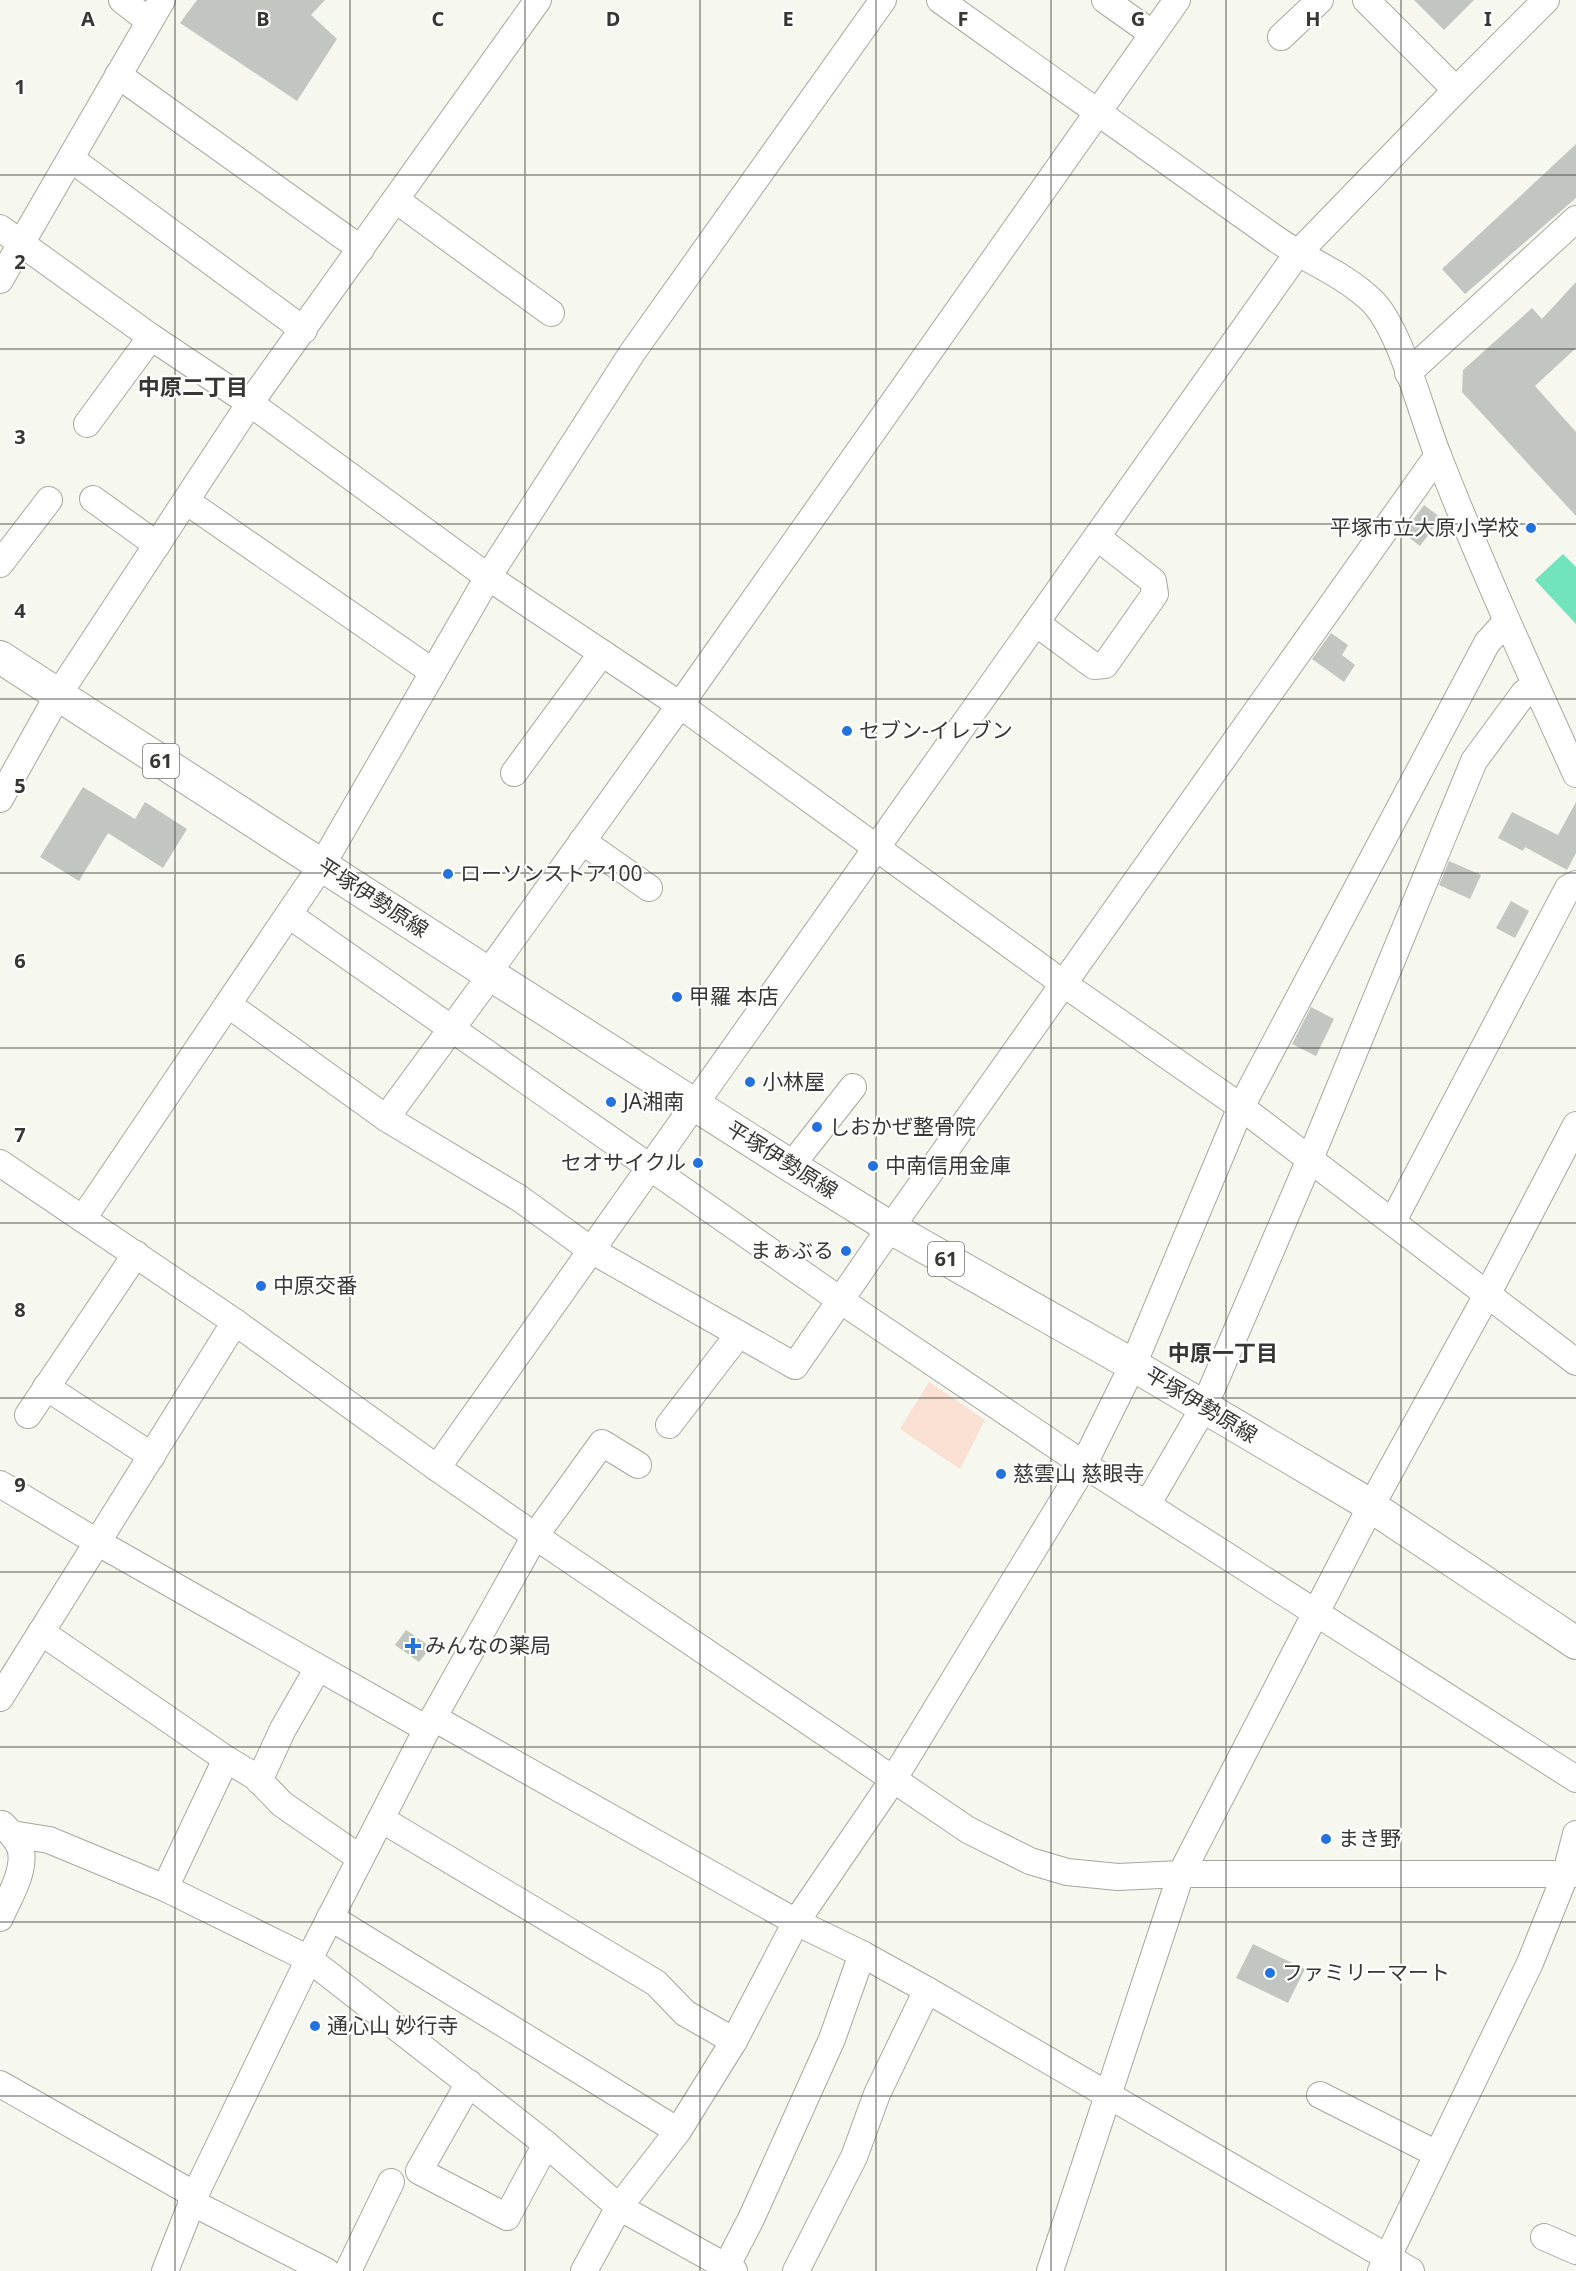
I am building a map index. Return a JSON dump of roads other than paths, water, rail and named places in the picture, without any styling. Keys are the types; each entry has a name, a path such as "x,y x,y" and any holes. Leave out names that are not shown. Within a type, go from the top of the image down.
{"main road":[{"name":"平塚伊勢原線","path":"0,657 489,974 791,1166 891,1228 1133,1365 1371,1506 1576,1643"}],"street":[{"path":"0,280 156,11 122,0"},
{"path":"0,799 58,695 250,403 538,0"},
{"path":"84,1217 322,865 488,577 632,353 883,0"},
{"path":"940,0 1096,113 1298,254 1340,276 1372,301 1391,330 1438,455 1506,622 1576,774"},
{"path":"1105,0 1153,34"},
{"path":"386,1118 452,1028 1177,0"},
{"path":"1281,37 1320,0"},
{"path":"1366,0 1456,90"},
{"path":"437,1468 1298,254 1546,0"},
{"path":"118,75 361,249"},
{"path":"71,159 304,330"},
{"path":"396,200 551,313"},
{"path":"1408,373 1576,219"},
{"path":"0,228 151,337 250,403 488,577 680,705 1064,984 1241,1107 1576,1362"},
{"path":"87,424 151,337"},
{"path":"229,1005 386,1118 519,1198 591,1250 795,1366 1438,455"},
{"path":"93,499 157,545"},
{"path":"0,564 49,500"},
{"path":"186,501 433,672"},
{"path":"1036,623 1094,666 1106,665 1155,594 1153,581 1097,537"},
{"path":"584,2271 619,2207 678,2131 734,2041 796,1922 893,1780 1078,1476 1133,1365 1241,1107 1487,642 1506,622"},
{"path":"514,773 602,653"},
{"path":"1147,1505 1204,1407 1310,1159 1474,761 1524,693 1535,686"},
{"path":"582,841 650,888"},
{"path":"1393,1221 1568,888 1576,884"},
{"path":"289,915 840,1300 1083,1464 1576,1779"},
{"path":"791,1166 853,1087"},
{"path":"1050,2271 1181,1874 1371,1506 1488,1293 1576,1125"},
{"path":"0,1163 84,1217 235,1322 437,1468 893,1780 968,1830 1030,1861 1067,1872 1118,1877 1181,1874 1571,1874"},
{"path":"27,1415 136,1254"},
{"path":"0,1698 235,1322"},
{"path":"669,1425 739,1334"},
{"path":"46,1387 152,1456"},
{"path":"165,2271 193,2198 330,1917 430,1723 535,1536 602,1443 638,1466"},
{"path":"0,1484 318,1668 430,1723 796,1922 862,1954 927,1990 1108,2094 1384,2264 1411,2271"},
{"path":"41,1632 259,1781 282,1804 360,1858"},
{"path":"259,1781 283,1729 318,1668"},
{"path":"165,1888 226,1759"},
{"path":"381,1819 656,1983 685,2013 734,2041"},
{"path":"6,1828 48,1840 165,1888 309,1959 546,2144 619,2207 728,2269 832,2039 862,1954"},
{"path":"0,1918 19,1874 21,1851 6,1828"},
{"path":"1384,2264 1571,1874 1576,1834"},
{"path":"330,1917 678,2131"},
{"path":"796,2271 854,2157 877,2094 927,1990"},
{"path":"0,2084 193,2198 327,2271"},
{"path":"469,2084 419,2170 507,2217 546,2144"},
{"path":"1320,2095 1437,2154"},
{"path":"348,2271 391,2182"},
{"path":"1544,2238 1576,2251"}],"place":[{"name":"平塚市立大原小学校","path":"1531,528"},
{"name":"セブン-イレブン","path":"847,731"},
{"name":"ローソンストア100","path":"448,874"},
{"name":"甲羅 本店","path":"677,997"},
{"name":"小林屋","path":"750,1082"},
{"name":"JA湘南","path":"611,1102"},
{"name":"しおかぜ整骨院","path":"817,1127"},
{"name":"セオサイクル","path":"698,1163"},
{"name":"中南信用金庫","path":"873,1166"},
{"name":"まぁぶる","path":"846,1251"},
{"name":"中原交番","path":"261,1286"},
{"name":"慈雲山 慈眼寺","path":"1001,1474"},
{"name":"みんなの薬局","path":"413,1646"},
{"name":"まき野","path":"1326,1839"},
{"name":"ファミリーマート","path":"1270,1973"},
{"name":"通心山 妙行寺","path":"315,2026"}],"district":[{"name":"中原二丁目","path":"193,387"},
{"name":"中原一丁目","path":"1223,1353"}]}
